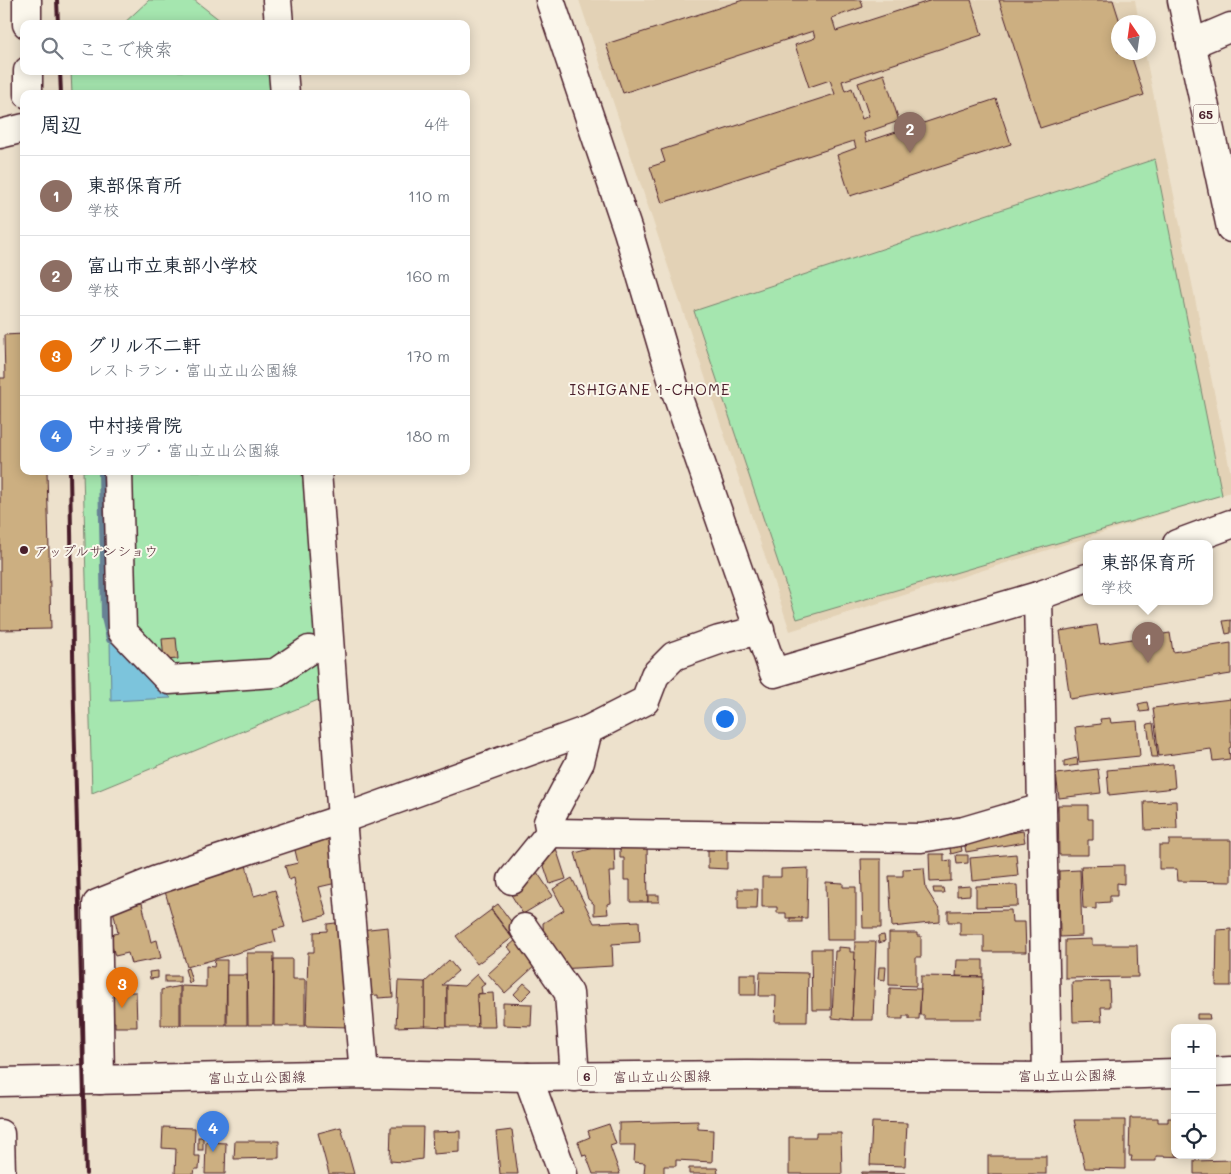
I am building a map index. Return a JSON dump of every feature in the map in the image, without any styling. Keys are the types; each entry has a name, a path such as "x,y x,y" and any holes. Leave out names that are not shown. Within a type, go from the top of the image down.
{"street":[{"path":"27,0 27,20"},
{"path":"277,0 279,20"},
{"path":"550,0 628,231 678,398 774,674 1038,596 1083,579"},
{"name":"65","path":"1182,0 1231,228"},
{"path":"1191,44 1231,27"},
{"path":"28,75 28,90"},
{"path":"283,75 285,90"},
{"path":"0,134 20,129"},
{"path":"118,475 122,631 169,680 275,673 309,650"},
{"path":"317,475 342,819 364,1074"},
{"path":"1187,540 1231,524"},
{"path":"1038,596 1048,1077"},
{"path":"100,1080 96,904 157,880 342,819 588,730 645,701 655,675 674,656 719,640 760,630"},
{"path":"512,880 550,832 548,822 580,762 588,730"},
{"path":"550,832 921,838 964,832 1042,808"},
{"path":"524,928 569,993 575,1076"},
{"path":"1216,1072 1231,1071"},
{"name":"富山立山公園線","path":"0,1082 364,1074 1048,1077 1171,1073"},
{"path":"528,1076 563,1174"},
{"path":"0,1134 1,1174"}],"shaded area":[{"path":"579,0 1135,0 1138,15 1111,15 1111,60 1146,60 1231,475 1231,492 790,631"}],"green space":[{"path":"149,0 194,0 220,20 127,20"},
{"path":"71,75 276,75 277,90 72,90"},
{"path":"1155,159 1222,495 797,619 694,311"},
{"path":"83,475 306,475 323,698 92,793"}],"water":[{"path":"110,639 171,698 111,701"}],"building":[{"path":"743,0 861,0 863,7 832,18 836,31 932,0 971,0 982,35 842,81 845,91 852,88 862,119 869,116 858,83 884,74 899,121 864,133 866,142 996,99 1011,144 850,196 837,155 856,148 854,141 662,203 650,167 665,162 661,150 835,94 830,80 809,87 795,45 815,38 813,31 623,93 606,44"},
{"path":"999,0 1113,0 1118,15 1111,15 1111,60 1133,60 1144,95 1040,128"},
{"name":"アップルサンショウ","path":"20,334 20,475 47,475 51,629 0,630 0,378 5,378 4,335"},
{"path":"1231,620 1231,633 1226,634 1223,621"},
{"path":"1097,625 1100,644 1170,633 1173,652 1231,643 1231,674 1070,699 1060,631"},
{"path":"176,638 178,659 164,660 162,639"},
{"path":"1231,699 1230,759 1213,761 1211,749 1159,756 1153,708"},
{"path":"1147,702 1149,711 1140,712 1138,704"},
{"path":"1110,718 1111,723 1137,721 1140,756 1079,762 1075,727 1101,724 1100,719"},
{"path":"1153,723 1158,757 1152,757 1147,724"},
{"path":"1077,758 1078,765 1064,767 1064,761"},
{"path":"1173,764 1175,788 1109,795 1107,770"},
{"path":"1098,769 1101,793 1059,798 1056,774"},
{"path":"1176,801 1177,829 1145,830 1144,802"},
{"path":"1058,805 1088,805 1088,819 1093,819 1093,840 1088,840 1088,855 1059,855"},
{"path":"1023,831 1025,842 966,852 964,841"},
{"path":"337,832 341,882 319,887 327,915 305,921 294,885 294,878 289,880 285,866 298,863 294,846"},
{"path":"960,840 962,851 951,854 949,843"},
{"path":"1169,840 1231,840 1231,882 1178,881 1177,869 1159,869 1159,845 1169,845"},
{"path":"647,844 648,902 630,902 630,880 624,880 624,858 620,858 620,845"},
{"path":"555,845 566,879 550,884 541,857"},
{"path":"606,845 614,845 615,872 609,872 611,903 607,904 608,914 594,915 594,904 588,899 575,853"},
{"path":"708,846 727,846 727,869 708,868"},
{"path":"929,854 944,854 944,861 951,860 951,881 930,882"},
{"path":"1016,854 1018,876 972,881 970,858"},
{"path":"956,855 968,855 968,863 957,864"},
{"path":"861,859 881,859 881,928 863,928"},
{"path":"246,865 254,896 275,890 285,927 273,930 276,942 187,967 164,888"},
{"path":"1124,865 1124,884 1117,883 1117,896 1110,896 1110,902 1096,903 1096,909 1083,908 1081,866"},
{"path":"808,868 807,918 786,918 786,913 777,913 777,907 762,907 762,877 781,877 781,869"},
{"path":"924,868 926,889 940,911 940,922 892,927 889,876 903,876 903,869"},
{"path":"1080,870 1082,936 1060,937 1059,871"},
{"path":"537,872 553,896 523,914 510,893 524,880"},
{"path":"572,878 594,923 639,921 640,942 612,944 613,966 558,969 544,948 543,923 564,910 553,889"},
{"path":"826,882 843,883 843,887 856,887 856,940 827,940"},
{"path":"1017,885 1018,906 976,907 976,886"},
{"path":"970,886 970,895 957,896 957,887"},
{"path":"933,888 943,888 944,893 934,893"},
{"path":"738,889 758,889 757,909 738,909"},
{"path":"648,895 659,895 659,902 648,902"},
{"path":"142,903 151,942 157,940 161,958 131,964 128,953 115,956 109,935 118,933 113,910"},
{"path":"498,904 519,932 512,937 491,909"},
{"path":"491,910 512,938 477,964 456,936"},
{"path":"1011,910 1012,922 1025,922 1026,952 984,952 984,935 960,935 960,922 948,922 948,911"},
{"path":"790,918 802,918 802,922 790,922"},
{"path":"344,922 351,1027 306,1026 308,952 314,952 314,932 327,931 327,924"},
{"path":"388,927 393,997 378,998 378,995 365,996 360,930"},
{"path":"1231,929 1231,986 1216,986 1217,930"},
{"path":"889,933 917,933 917,936 921,936 921,957 916,957 916,986 889,985"},
{"path":"884,935 885,941 879,943 878,936"},
{"path":"518,938 536,965 505,993 488,974 512,952 508,947"},
{"path":"1092,939 1092,945 1137,945 1138,977 1065,978 1065,940"},
{"path":"855,942 876,942 873,1020 852,1020"},
{"path":"838,947 850,948 850,952 855,952 852,1020 832,1018 835,951 838,951"},
{"path":"811,949 831,949 831,1010 812,1010"},
{"path":"247,953 274,953 273,1025 248,1025"},
{"path":"274,959 292,959 292,979 305,979 305,1026 274,1026"},
{"path":"215,960 227,960 226,1025 181,1025 181,986 206,987 206,966 214,967"},
{"path":"449,960 458,971 442,985 447,985 447,1027 425,1026 425,982"},
{"path":"957,960 983,960 983,977 956,976"},
{"path":"879,967 886,967 885,980 878,979"},
{"path":"188,968 192,981 189,983 185,969"},
{"path":"158,971 158,978 150,979 149,972"},
{"path":"760,972 808,973 807,1022 775,1022 776,996 759,996"},
{"path":"477,974 485,984 481,987 482,993 477,994 478,1027 447,1027 447,985 464,986"},
{"path":"740,974 756,974 756,995 740,995"},
{"path":"227,975 247,975 247,1025 227,1025"},
{"path":"165,976 180,976 180,982 165,982"},
{"path":"921,976 983,977 982,1019 924,1019 924,1015 920,1015"},
{"path":"398,981 425,982 425,1026 396,1027"},
{"path":"1109,981 1110,1007 1101,1007 1102,1021 1073,1022 1072,982"},
{"path":"524,983 532,990 521,1001 514,994"},
{"path":"180,986 180,1025 161,1025 161,990"},
{"path":"890,988 921,989 919,1019 909,1019 909,1016 903,1016 903,1019 889,1019"},
{"path":"107,992 136,992 137,1027 115,1027 115,1022 108,1022"},
{"path":"493,993 495,1027 478,1027 477,994"},
{"path":"503,1003 532,1004 531,1026 503,1025"},
{"path":"1197,1014 1209,1014 1210,1019 1197,1019"},
{"path":"1130,1118 1158,1118 1158,1122 1168,1122 1168,1118 1171,1118 1171,1156 1156,1156 1156,1161 1131,1161 1132,1156 1129,1156"},
{"path":"1074,1120 1125,1120 1125,1169 1085,1168"},
{"path":"698,1121 698,1129 713,1130 712,1162 676,1160 676,1166 664,1166 664,1174 644,1174 645,1163 634,1162 635,1145 619,1145 619,1123"},
{"path":"872,1122 907,1123 905,1166 870,1165"},
{"path":"609,1124 616,1144 610,1146 620,1174 593,1174 586,1155 583,1156 578,1142 590,1137 588,1131"},
{"path":"163,1127 195,1128 194,1156 200,1156 199,1169 195,1169 194,1174 175,1174 176,1149 162,1148"},
{"path":"341,1127 354,1174 329,1174 318,1133"},
{"path":"391,1127 423,1127 422,1159 403,1162 390,1161"},
{"path":"512,1130 518,1174 500,1174 496,1132"},
{"path":"460,1131 460,1152 433,1154 432,1132"},
{"path":"816,1133 841,1133 842,1174 789,1174 789,1137 816,1137"},
{"path":"198,1137 203,1137 203,1150 198,1150"},
{"path":"235,1141 279,1141 279,1158 234,1159"},
{"path":"206,1142 226,1143 225,1174 205,1174"},
{"path":"988,1156 1046,1156 1046,1174 988,1174"},
{"path":"1231,1160 1231,1174 1194,1174 1194,1161"},
{"path":"689,1168 717,1168 718,1174 689,1174"},
{"path":"862,1172 905,1173 905,1174 861,1174"}],"waterway":[{"path":"102,475 105,617 110,639"}],"railway":[{"path":"57,0 58,20"},
{"path":"60,75 61,90"},
{"path":"70,475 86,1174"}],"place":[{"name":"富山市立東部小学校","path":"910,153"},
{"name":"アップルサンショウ","path":"24,550"},
{"name":"東部保育所","path":"1148,663"},
{"name":"グリル不二軒","path":"122,1008"},
{"name":"中村接骨院","path":"213,1152"}],"district":[{"name":"ISHIGANE 1-CHOME","path":"650,389"}]}
